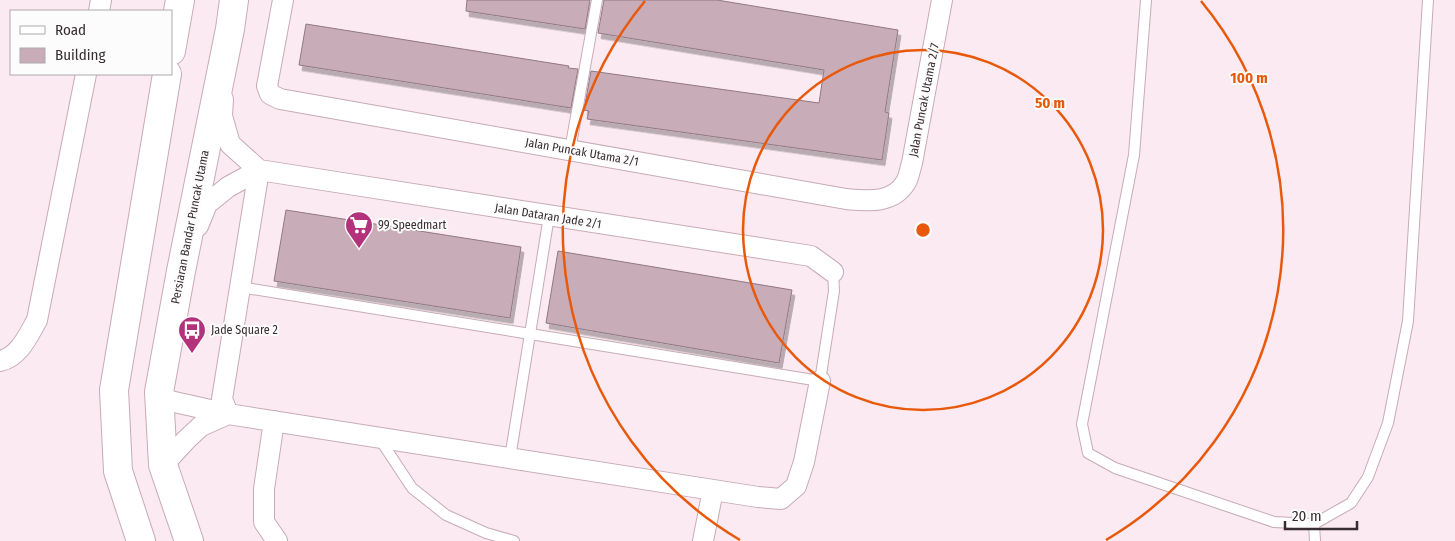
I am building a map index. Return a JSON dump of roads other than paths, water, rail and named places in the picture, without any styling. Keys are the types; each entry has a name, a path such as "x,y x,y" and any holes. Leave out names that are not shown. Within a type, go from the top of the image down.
{"street":[{"path":"172,45 180,0"},
{"name":"Persiaran Bandar Puncak Utama","path":"189,541 163,465 160,392 181,271 230,29 234,0"},
{"name":"Jalan Puncak Utama 2/1","path":"283,0 267,86 270,94 280,99 846,199 873,201 894,196"},
{"name":"Jalan Puncak Utama 2/7","path":"894,196 906,182 912,163 939,0"},
{"path":"230,29 222,116 230,144 259,170"},
{"path":"0,361 8,359 24,343 37,320 86,75"},
{"path":"141,541 118,470 114,390 167,75"},
{"path":"181,271 206,204 228,187 259,170"},
{"path":"228,414 222,399 259,170"},
{"name":"Jalan Dataran Jade 2/1","path":"259,170 811,256 833,272"},
{"path":"160,392 170,401 228,414 758,498 781,499 796,486 804,462 820,381"},
{"path":"163,465 201,426 228,414"},
{"path":"274,421 264,489 264,522 277,541"},
{"path":"703,541 713,490"}],"lane":[{"path":"570,150 597,0"},
{"path":"1146,0 1134,155 1082,424 1088,453 1115,468 1274,522 1314,524 1351,503 1368,477 1388,424 1408,321 1428,0"},
{"path":"510,458 549,216"},
{"path":"240,288 820,381 834,291 833,272"},
{"path":"378,438 412,488 446,515 486,533 514,541"},
{"path":"1314,524 1315,541"}],"place":[{"name":"99 Speedmart","path":"359,249"},
{"name":"Jade Square 2","path":"192,354"}]}
